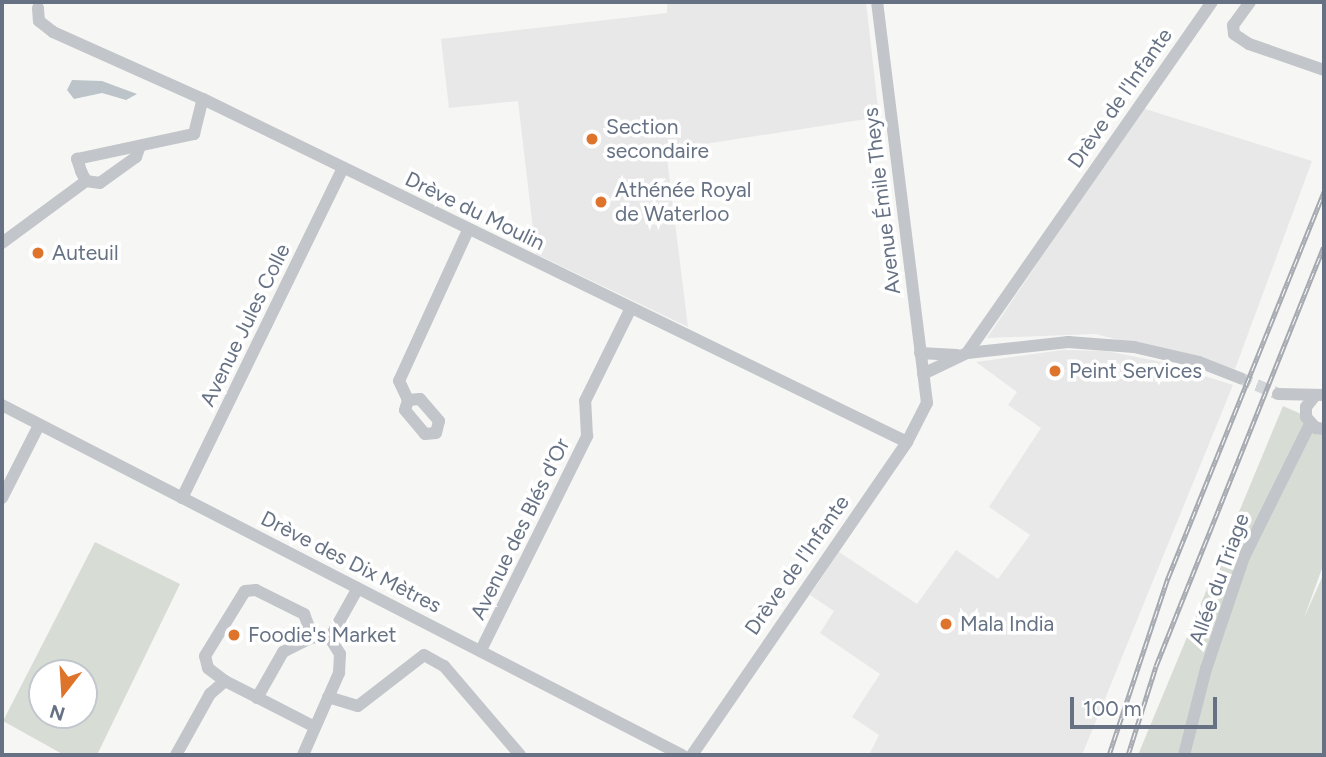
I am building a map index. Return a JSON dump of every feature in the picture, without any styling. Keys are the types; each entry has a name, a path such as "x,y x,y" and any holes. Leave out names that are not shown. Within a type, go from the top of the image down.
{"street":[{"name":"Avenue Émile Theys","path":"877,2 927,395"},
{"name":"Drève de l'Infante","path":"923,374 966,353 1212,2"},
{"path":"1250,2 1233,25 1234,34 1249,44 1324,70"},
{"name":"Drève du Moulin","path":"38,8 39,21 53,32 203,99 907,442"},
{"path":"86,181 77,159 194,135 203,99"},
{"path":"2,243 86,181 100,183 136,157 140,146"},
{"name":"Avenue Jules Colle","path":"181,498 344,168"},
{"path":"408,400 399,381 401,368 468,230"},
{"name":"Avenue des Blés d'Or","path":"481,650 587,436 585,401 631,308"},
{"path":"920,353 966,353 1043,342 1109,344 1199,362 1240,378"},
{"path":"1319,396 1278,394 1308,420 1324,429"},
{"name":"Drève de l'Infante","path":"692,755 907,442 925,412 927,395"},
{"name":"Allée du Triage","path":"1184,755 1202,681 1244,557 1308,420 1306,407 1319,396"},
{"name":"Drève des Dix Mètres","path":"2,405 682,755"},
{"path":"2,498 39,425"},
{"path":"330,638 358,588"},
{"path":"313,637 304,614 257,590 245,591 205,656 208,668 225,681 315,727"},
{"path":"257,698 282,652 313,637 330,638 337,646 341,663 303,755"},
{"path":"328,697 358,706 424,655 444,666 520,755"},
{"path":"176,755 210,694 225,681"}],"shaded area":[{"name":"Athénée Royal de Waterloo","path":"667,2 866,2 879,117 666,150 688,327 536,254 518,101 449,108 441,39 667,13"},
{"path":"72,80 102,81 137,94 126,100 102,93 74,99 67,90"},
{"path":"1142,108 1312,161 1235,369 1095,334 987,338"},
{"path":"1062,350 1106,351 1157,361 1233,385 1082,755 869,755 879,735 852,717 880,674 820,633 834,611 810,595 839,552 917,604 956,550 998,579 1030,535 989,507 1041,428 1008,405 1017,392 976,362"},
{"path":"1283,406 1324,424 1324,563 1304,618 1324,573 1324,755 1138,755"},
{"path":"95,542 180,584 97,755 64,755 3,721 28,672 28,729 98,729 98,659 35,659"}],"tunnel":[{"path":"1240,378 1278,394"}],"railway":[{"path":"1109,755 1168,578 1324,191"},
{"path":"1128,755 1156,666 1324,247"}],"place":[{"name":"Section secondaire","path":"592,139"},
{"name":"Athénée Royal de Waterloo","path":"601,202"},
{"name":"Auteuil","path":"38,253"},
{"name":"Peint Services","path":"1055,371"},
{"name":"Mala India","path":"946,624"},
{"name":"Foodie's Market","path":"234,635"}]}
